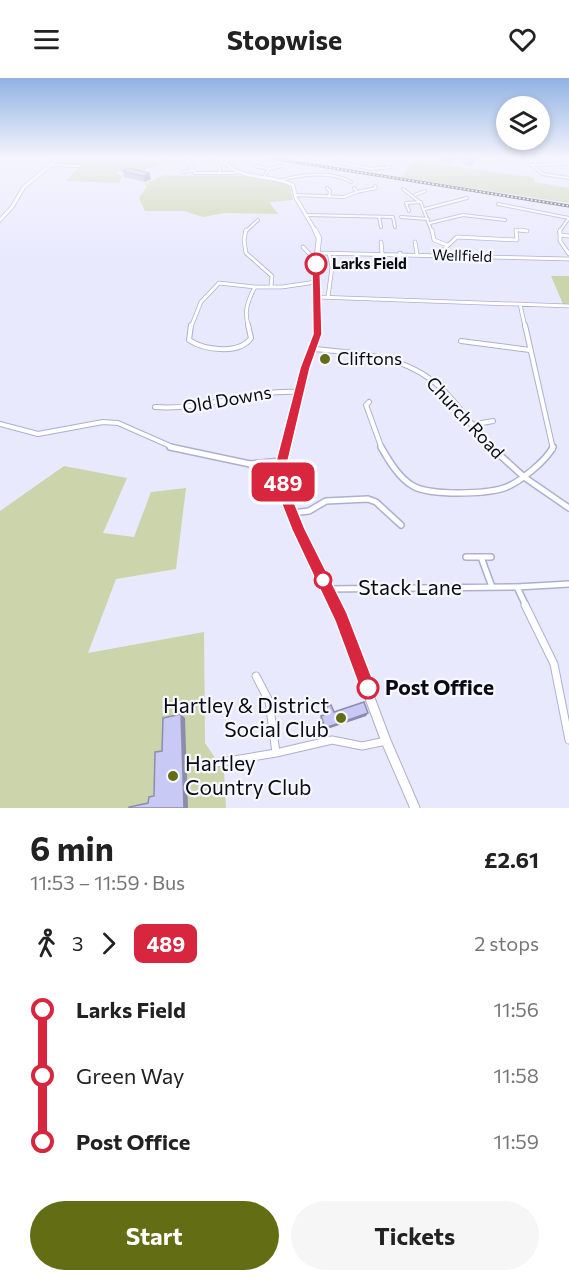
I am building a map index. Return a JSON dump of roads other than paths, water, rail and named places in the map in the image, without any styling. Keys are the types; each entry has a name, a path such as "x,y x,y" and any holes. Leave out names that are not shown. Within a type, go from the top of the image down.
{"street":[{"path":"0,220 9,211 21,192"},
{"path":"295,192 320,238 316,261 318,334 299,392 282,461 286,497 345,628 386,741 415,808"},
{"path":"329,197 330,192"},
{"path":"296,195 344,197 357,192"},
{"path":"409,192 415,195 425,209 434,240 447,245"},
{"path":"415,195 422,192"},
{"path":"425,209 467,198"},
{"path":"409,211 406,203 420,202"},
{"path":"498,204 569,218 561,227 560,235 560,241 569,254"},
{"path":"308,215 393,217 395,227"},
{"path":"401,217 437,223 463,215 505,220"},
{"path":"379,217 381,227"},
{"path":"258,220 246,229 246,250 252,263 272,276 271,287"},
{"path":"444,255 444,249 457,237 517,240 516,230 527,231"},
{"path":"480,231 483,238"},
{"path":"560,235 569,236"},
{"path":"475,238 478,245"},
{"path":"513,239 517,247"},
{"path":"381,242 382,253"},
{"path":"415,242 417,254"},
{"path":"303,247 316,261"},
{"path":"328,297 332,267 329,252"},
{"name":"Wellfield","path":"318,253 400,253 569,260"},
{"path":"400,253 400,269"},
{"path":"255,287 246,317 251,334 248,342 240,348 217,349 196,346 189,340 193,312 208,292 219,283 284,287 316,282"},
{"path":"318,297 569,306"},
{"path":"369,402 366,405 368,417 382,451 407,482 422,490 508,487 523,477 552,449 519,304"},
{"path":"461,341 530,350"},
{"name":"Church Road","path":"314,349 380,356 411,366 438,384 471,425 523,477 569,508"},
{"name":"Old Downs","path":"155,407 174,410 193,409 255,393 299,392"},
{"path":"471,425 493,421"},
{"path":"0,424 38,434 103,422 118,423 169,447 250,464 282,461"},
{"path":"250,464 286,497"},
{"path":"292,513 309,511 326,501 368,499 376,502 401,525"},
{"name":"Stack Lane","path":"466,557 491,557"},
{"name":"Stack Lane","path":"481,557 492,587"},
{"name":"Stack Lane","path":"328,589 517,587 569,584"},
{"path":"517,587 554,664 569,740"},
{"path":"256,676 269,701 276,753"},
{"path":"216,763 276,753 332,740 362,746 386,741"}],"railway":[{"path":"482,192 569,206"}],"place":[{"name":"Larks Field","path":"316,264"},
{"name":"Cliftons","path":"325,359"},
{"name":"Post Office","path":"368,688"},
{"name":"Hartley & District Social Club","path":"341,718"},
{"name":"Hartley Country Club","path":"173,776"}]}
